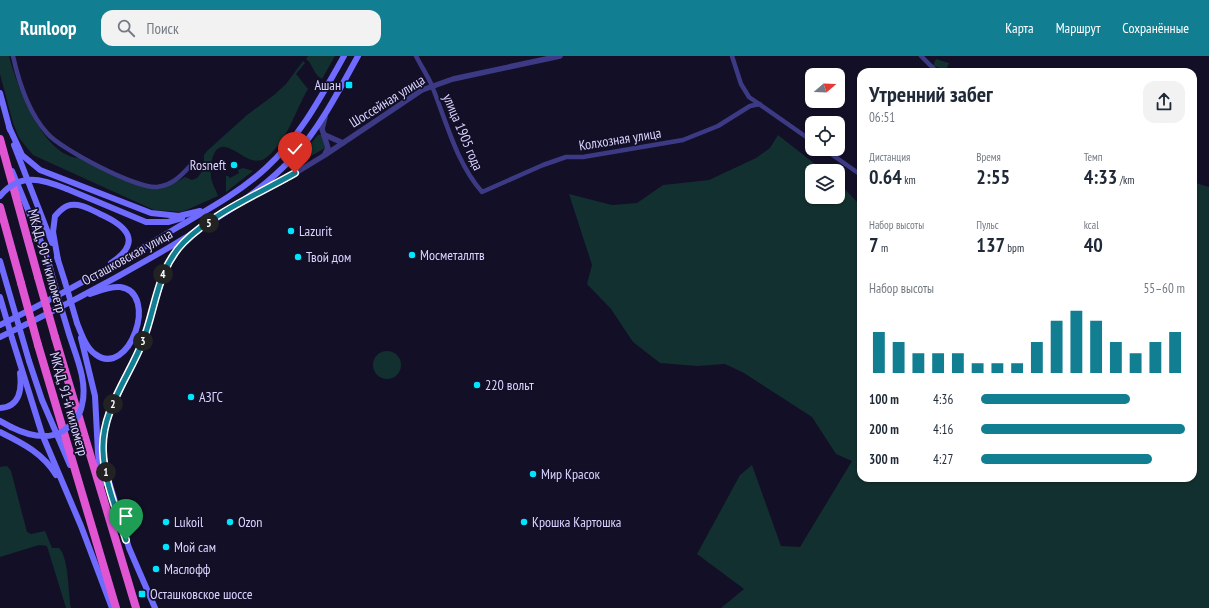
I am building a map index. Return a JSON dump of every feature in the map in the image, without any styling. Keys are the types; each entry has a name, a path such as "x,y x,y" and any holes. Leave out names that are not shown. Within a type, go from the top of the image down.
{"highway":[{"name":"МКАД, 90-й километр","path":"0,139 71,390"},
{"name":"МКАД, 91-й километр","path":"0,207 38,345 116,608"},
{"name":"МКАД, 91-й километр","path":"71,390 136,608"}],"main road":[{"path":"0,196 9,187 19,182 30,179 42,180 146,222 168,222 218,204 267,168 286,147 317,103 344,56"},
{"path":"244,200 295,155 328,109 358,56"},
{"path":"0,93 22,168 43,216 80,332 91,376 97,425 98,453 106,507"},
{"path":"9,126 22,155 40,170 151,213 179,216 194,213"},
{"path":"0,421 34,436 56,434 69,426 75,420 82,405 82,380 40,238 3,149"},
{"name":"Осташковская улица","path":"0,337 77,298 202,227 244,200"},
{"name":"Осташковская улица","path":"0,325 135,254 218,204"},
{"path":"58,260 54,223 55,216 67,206 76,205 87,208 116,221 127,232 128,244 121,256 76,286"},
{"path":"103,451 105,430 110,412 144,340 164,273 179,247 202,227"},
{"path":"0,261 42,400 83,496"},
{"path":"77,298 112,287 120,287 132,292 138,303 139,310 139,316 130,344 125,352 114,358 104,358 94,354 80,332"},
{"path":"0,297 19,364 42,434 81,526 112,608"},
{"path":"0,408 8,407 19,398 21,388 19,364"},
{"path":"97,425 107,475 128,548 155,608"},
{"path":"0,432 21,442 43,458 66,492"}],"street":[{"path":"13,56 20,82 34,116 46,133 60,145 110,171 148,186 157,187 177,180 190,166"},
{"name":"улица 1905 года","path":"416,56 432,86 458,155 471,180 482,192"},
{"name":"Шоссейная улица","path":"244,200 279,183 325,155 416,93 432,86 477,74 560,56"},
{"path":"732,56 741,84 749,97 750,106"},
{"path":"921,56 933,68"},
{"path":"749,97 805,136"},
{"name":"Колхозная улица","path":"482,192 543,164 566,157 583,156 683,140 718,126 750,106 760,104"},
{"path":"325,155 328,148 322,129 328,109"},
{"path":"325,135 343,143"},
{"path":"834,156 857,172"}],"green space":[{"path":"0,56 9,56 18,85 34,119 44,135 56,147 68,155 82,158 120,177 146,185 159,186 172,183 185,177 192,180 197,178 204,169 204,155 207,151 247,115 286,84 303,61 305,63 296,74 308,89 286,134 267,157 256,161 251,160 230,148 221,147 217,149 213,157 211,172 212,181 218,196 182,212 154,210 33,155 19,138 13,123 0,74"},
{"path":"308,56 335,56 322,79 316,74 306,59"},
{"path":"936,59 949,63 947,68 933,66"},
{"path":"318,135 322,135 325,148 290,168"},
{"path":"778,135 815,164 805,164 805,204 845,204 845,189 857,202 857,482 1197,482 1197,183 1209,187 1209,608 721,608 744,589 697,554 740,475 752,465 781,546 800,547 852,461 836,454 812,417 744,373 725,364 697,366 660,363 633,342 611,309 587,284 592,265 569,194 612,205 637,203 663,185 709,180 756,158 770,148"},
{"path":"243,168 253,171 226,192 226,176 230,178 239,173 238,170"},
{"path":"387,351 397,355 401,365 397,375 387,379 377,375 373,365 377,355"},
{"path":"7,466 11,471 27,532 31,534 45,531 52,548 59,548 65,559 71,608 66,608 47,546 39,545 0,557 0,467"}],"place":[{"name":"Ашан","path":"349,85"},
{"name":"Rosneft","path":"234,165"},
{"name":"Lazurit","path":"291,231"},
{"name":"Мосметаллтв","path":"412,255"},
{"name":"Твой дом","path":"298,257"},
{"name":"220 вольт","path":"477,385"},
{"name":"АЗГС","path":"191,397"},
{"name":"Мир Красок","path":"533,474"},
{"name":"Lukoil","path":"166,522"},
{"name":"Ozon","path":"230,522"},
{"name":"Крошка Картошка","path":"524,522"},
{"name":"Мой сам","path":"166,547"},
{"name":"Маслофф","path":"156,569"},
{"name":"Осташковское шоссе","path":"142,594"}],"route":[{"path":"126,540 107,475 103,451 105,430 110,412 144,340 152,309 164,273 179,247 202,227 244,200 279,183 295,173"}]}
